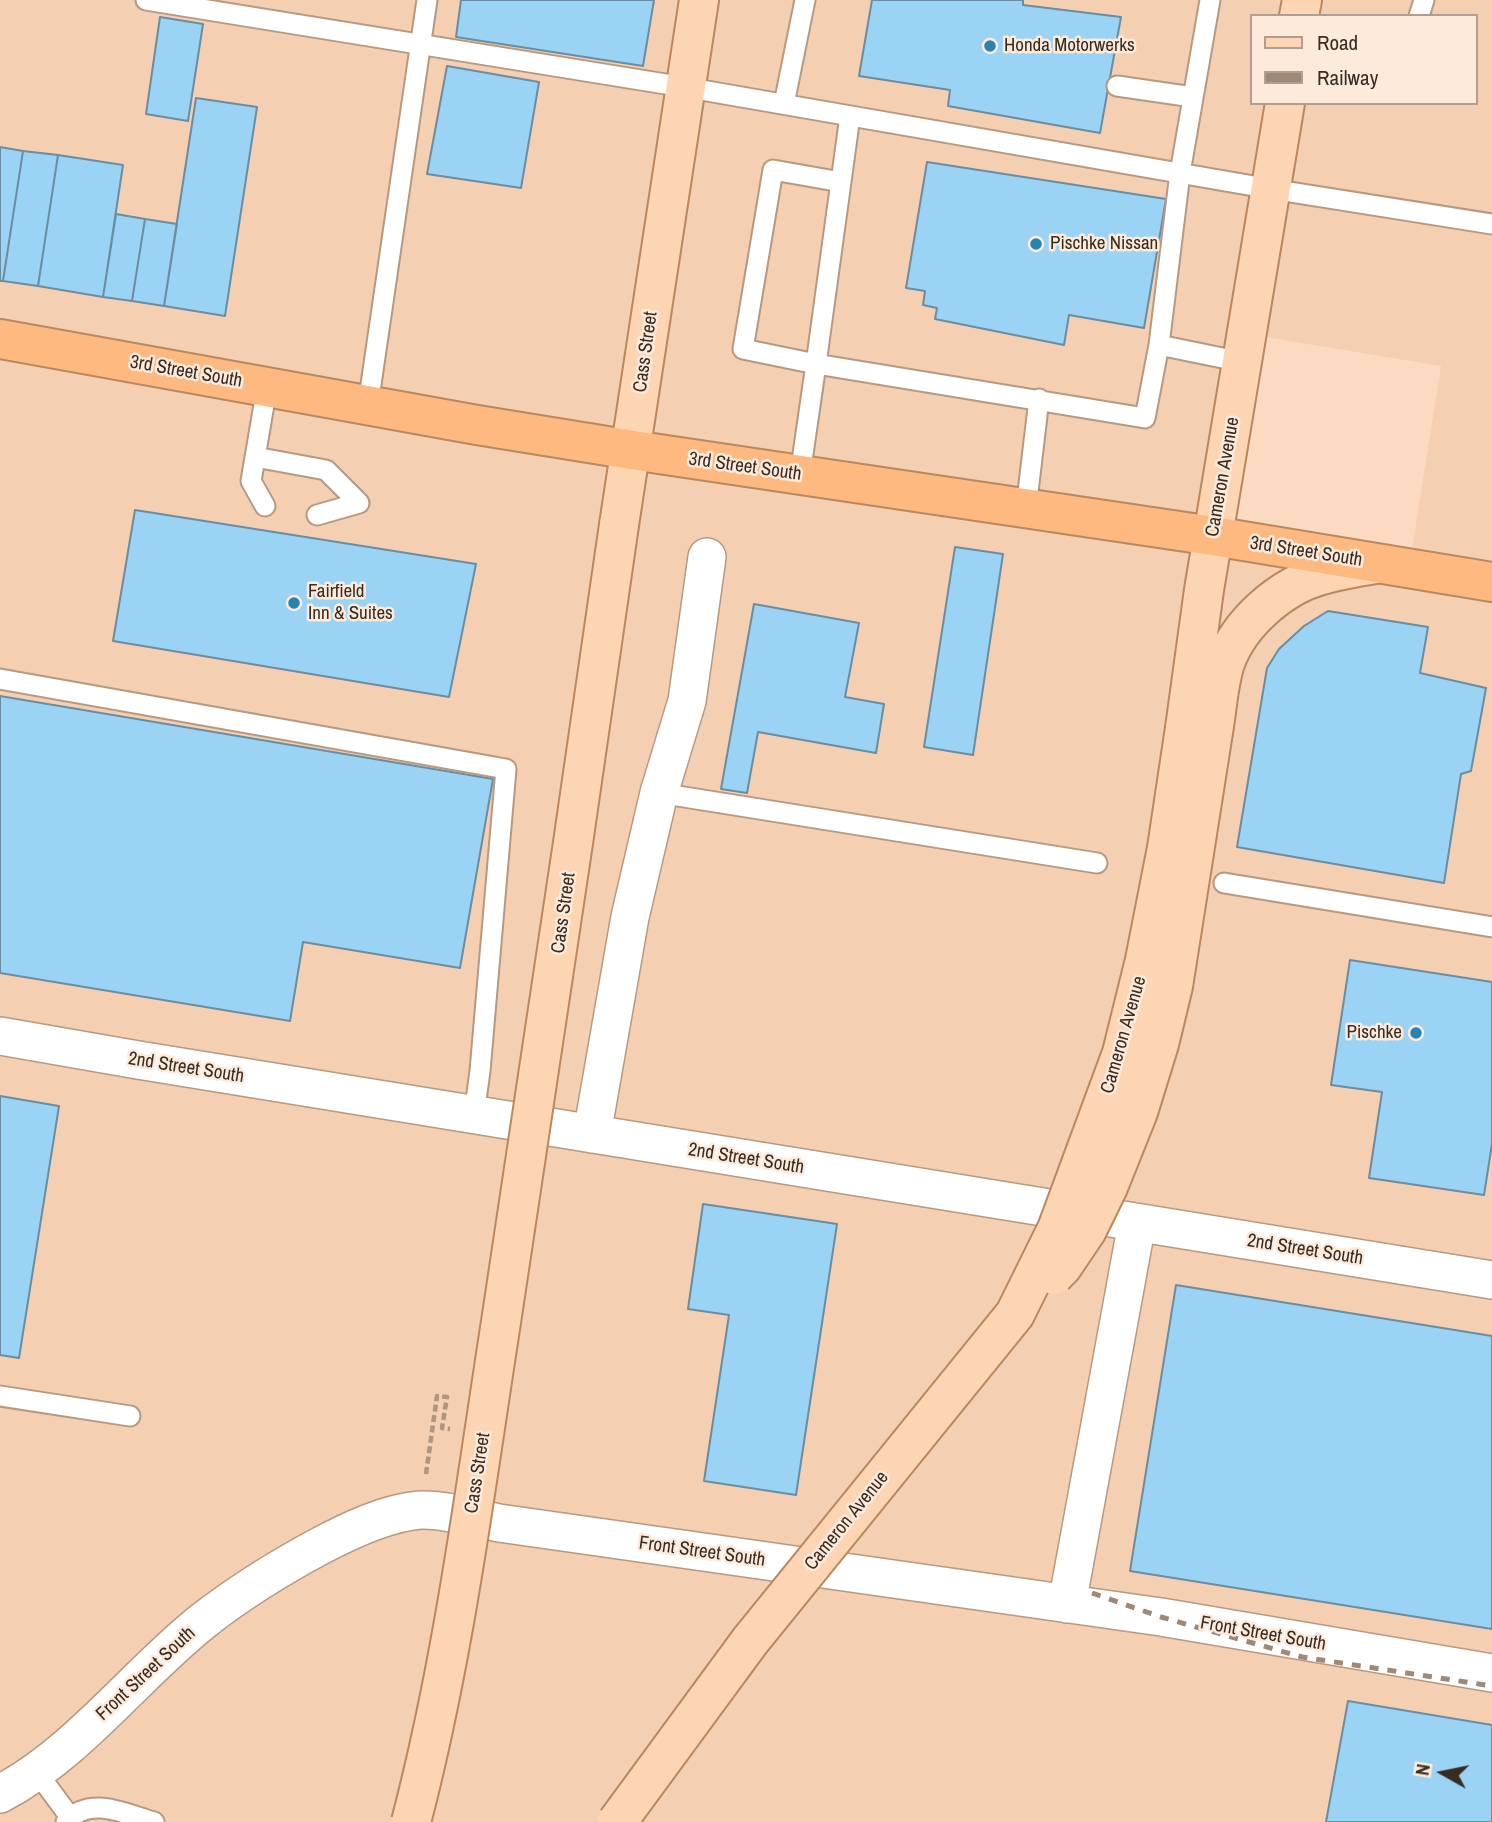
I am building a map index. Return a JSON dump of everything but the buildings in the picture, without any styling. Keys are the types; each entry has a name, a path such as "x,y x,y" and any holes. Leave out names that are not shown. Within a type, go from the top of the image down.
{"highway":[{"name":"3rd Street South","path":"0,339 632,450 1213,536 1492,582"}],"main road":[{"name":"Cass Street","path":"411,1822 430,1752 457,1613 699,0"},
{"name":"Cameron Avenue","path":"617,1822 750,1641 1015,1314 1057,1229 1084,1162 1122,1053 1145,960 1167,848 1199,730 1213,536 1285,105"},
{"path":"1199,730 1232,645 1244,628 1271,602 1300,583 1320,575 1376,563"}],"street":[{"path":"592,1134 630,917 659,793 687,701 707,557"},
{"name":"2nd Street South","path":"0,1036 1492,1280"},
{"name":"Cass Street","path":"477,1518 537,1125"},
{"path":"1067,1604 1137,1223"},
{"name":"Front Street South","path":"0,1794 51,1760 203,1622 275,1571 333,1539 396,1514 422,1510 1161,1617 1492,1673"}],"lane":[{"path":"146,0 684,87 1271,189 1492,224"},
{"path":"368,405 427,0"},
{"path":"784,104 805,0"},
{"path":"841,182 773,170 743,349 817,364 1144,418 1158,345 1180,173 1210,0"},
{"path":"1117,86 1193,97"},
{"path":"800,475 850,116"},
{"path":"1158,345 1242,362"},
{"path":"265,506 251,481 267,387"},
{"path":"1026,509 1040,399"},
{"path":"255,457 326,470 359,503 317,515"},
{"path":"0,679 464,764 506,769 474,1115"},
{"path":"659,793 1097,863"},
{"path":"1224,883 1492,927"},
{"path":"0,1396 130,1416"},
{"path":"36,1771 68,1819 80,1810 96,1806 154,1822"}],"path":[{"path":"425,1476 438,1396 447,1397 442,1428 455,1430"}],"shaded area":[{"path":"0,0 1492,0 1492,1822 0,1822","holes":["1247,334 1441,366 1409,568 1213,536"]}],"railway":[{"path":"1092,1593 1161,1617 1302,1657 1492,1686"}],"place":[{"name":"Honda Motorwerks","path":"990,46"},
{"name":"Pischke Nissan","path":"1036,244"},
{"name":"Fairfield Inn & Suites","path":"294,603"},
{"name":"Pischke","path":"1416,1033"}]}
